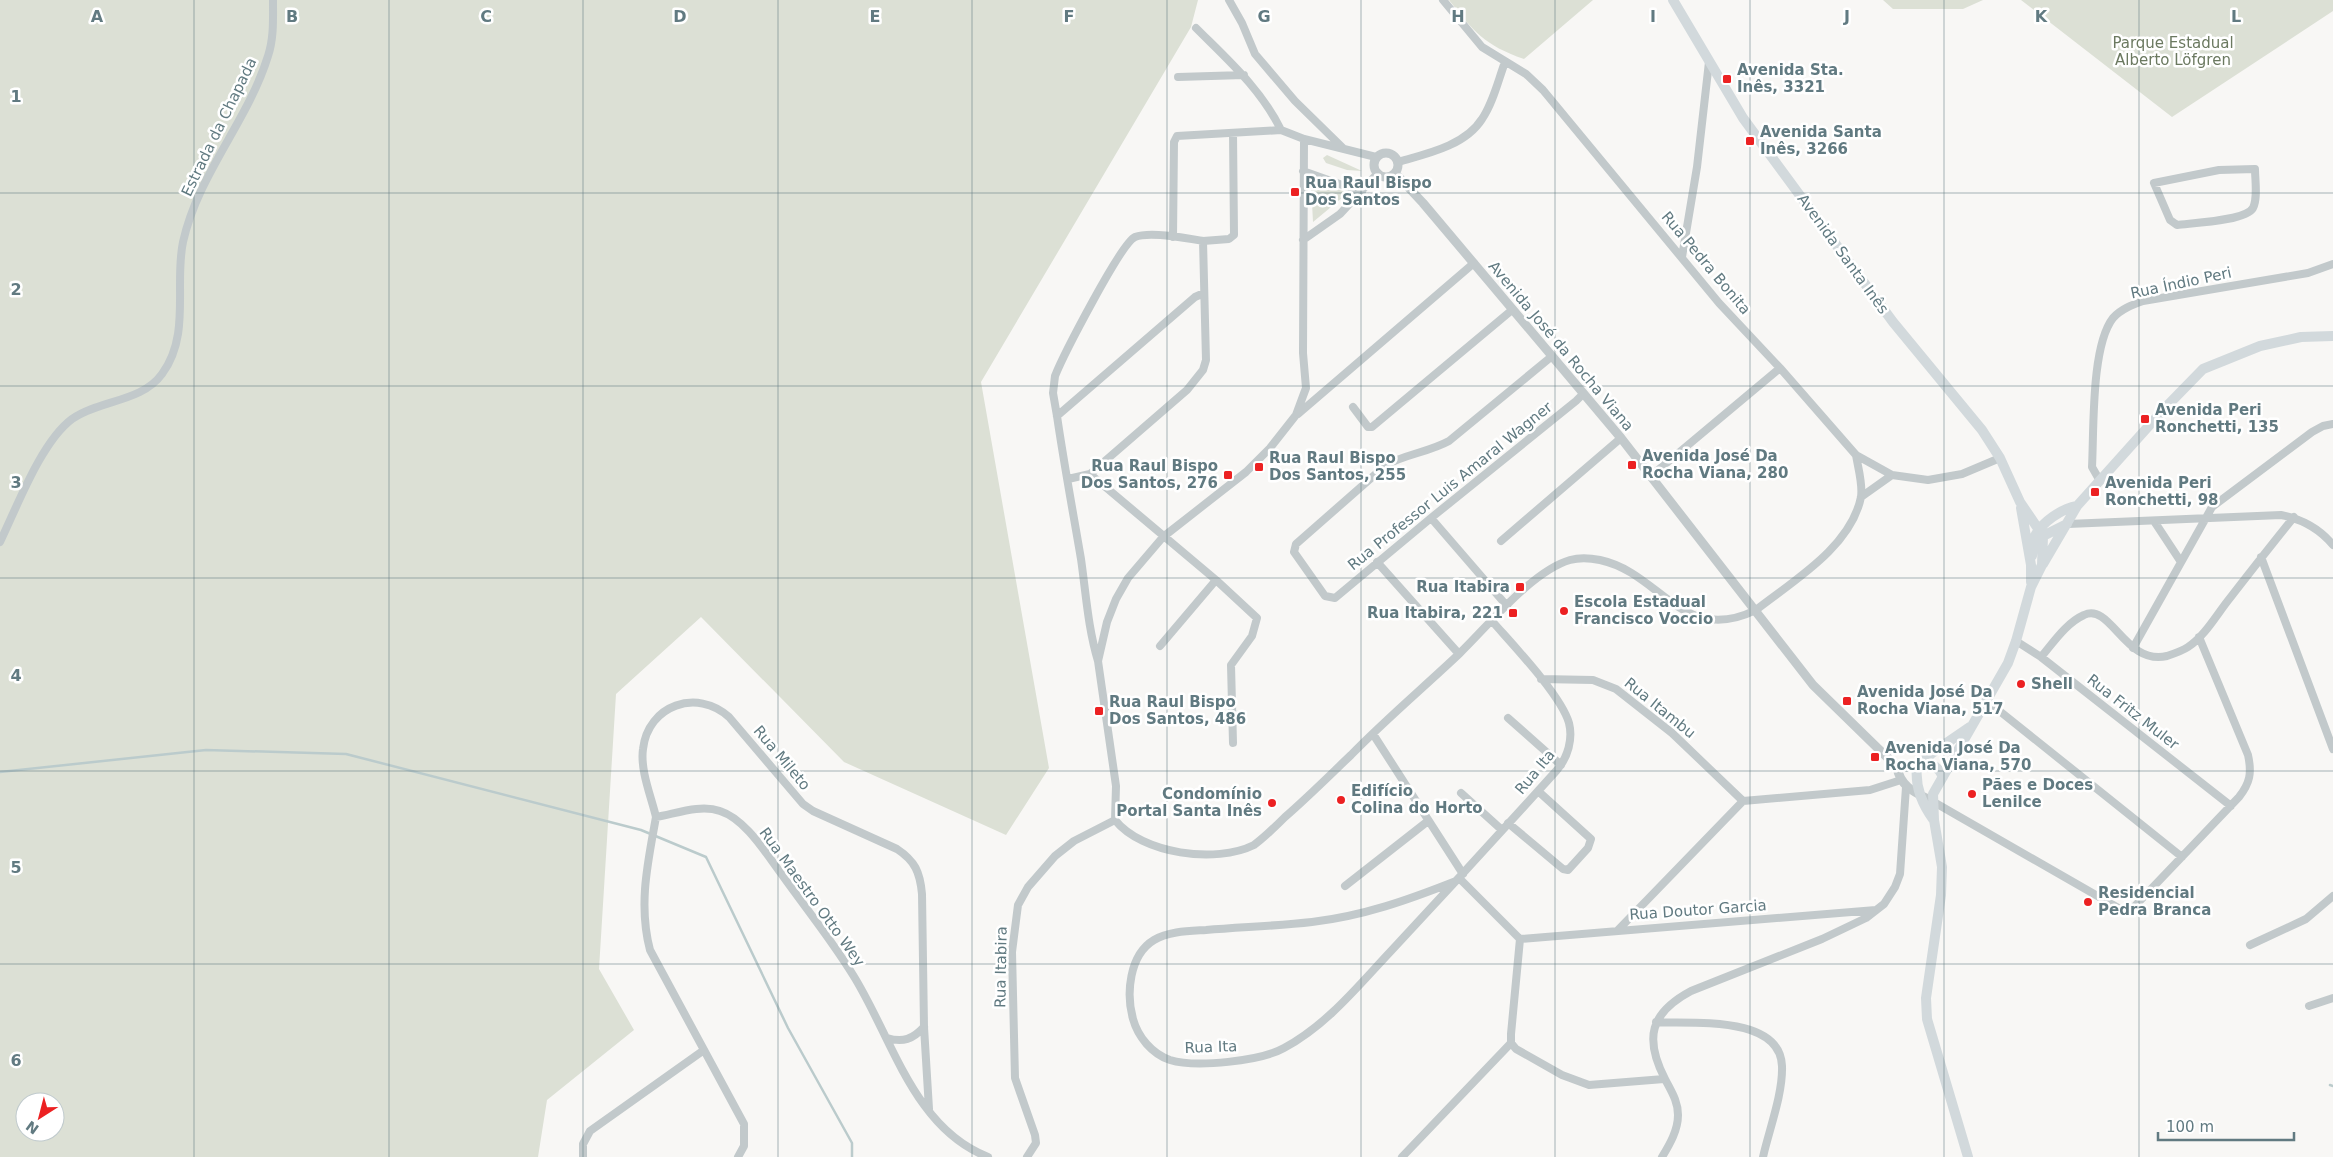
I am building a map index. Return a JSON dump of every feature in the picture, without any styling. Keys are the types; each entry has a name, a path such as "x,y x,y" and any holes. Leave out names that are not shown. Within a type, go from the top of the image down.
{"main road":[{"name":"Avenida Santa Inês","path":"1673,0 1743,118 1912,346 1973,418 2000,458 2020,502 2039,535"},
{"path":"2037,565 2068,524 2077,506 2189,382 2203,369 2225,358 2260,346 2300,337 2333,336"},
{"name":"Avenida Santa Inês","path":"2020,502 2024,527 2037,565"},
{"path":"1968,1157 1927,1018 1926,998 1941,895 1942,867 1934,820 1933,794 2008,663 2037,565 2039,535 2044,523 2071,507 2077,506"},
{"path":"2024,527 2039,535 2068,524"},
{"path":"1934,820 1926,810 1916,782 1919,765 1932,753 1970,727"},
{"path":"1919,765 1928,762 1943,777"}],"street":[{"name":"Estrada da Chapada","path":"0,542 43,455 63,427 88,410 145,389 155,382 167,367 180,322 181,260 186,234 215,161 248,103 267,60 272,38 274,0"},
{"path":"1229,0 1261,63 1295,101 1344,149"},
{"name":"Rua Pedra Bonita","path":"1443,0 1476,42 1526,74 1542,90 1719,303 1780,368 1856,455 1892,475"},
{"path":"1196,28 1244,75 1270,108 1281,130"},
{"path":"1398,162 1451,144 1477,126 1488,107 1505,62"},
{"path":"1682,257 1697,166 1709,62"},
{"path":"1178,77 1244,75"},
{"path":"1173,237 1174,142 1177,136 1281,130 1292,133 1304,140 1376,157"},
{"path":"1233,134 1234,235 1230,239 1203,241 1173,237 1136,237 1127,244 1115,262 1059,367 1053,384 1087,614 1098,661 1116,786 1115,820 1124,830 1137,838 1188,854 1219,856 1241,852 1260,841 1459,654 1506,606 1553,567 1571,560 1586,557 1609,562 1624,568 1679,609 1692,616 1730,619 1756,610 1840,541 1849,528 1861,497 1856,455"},
{"path":"1296,415 1306,388 1303,353 1304,140"},
{"path":"1382,153 1389,153 1398,162 1395,173 1388,176 1378,173 1374,166 1376,157 1382,153"},
{"path":"2256,169 2252,210 2244,216 2220,220 2177,225 2170,220 2154,183 2218,170 2256,169"},
{"path":"1303,172 1362,192"},
{"path":"1303,240 1340,214 1378,173"},
{"name":"Avenida José da Rocha Viana","path":"1395,173 1474,263 1551,357 1621,438 1756,610 1812,685 1897,767"},
{"path":"1068,479 1090,474 1187,390 1204,370 1206,360 1203,241"},
{"path":"1098,661 1107,622 1116,599 1128,578 1163,537 1246,472 1270,448 1296,415 1474,263"},
{"name":"Rua Índio Peri","path":"2100,481 2092,467 2098,362 2108,326 2120,312 2144,301 2308,273 2333,264"},
{"path":"1057,416 1188,304 1204,293"},
{"path":"1353,407 1368,427 1372,427 1512,310"},
{"name":"Rua Professor Luis Amaral Wagner","path":"1551,357 1449,441 1433,449 1403,457 1386,465 1294,546 1294,552 1325,596 1335,598 1430,518 1576,402 1583,394"},
{"path":"1651,476 1780,368"},
{"path":"2133,648 2205,517 2218,501 2312,432 2323,426 2333,424"},
{"path":"1501,540 1621,438"},
{"path":"1861,497 1892,475 1928,480 1948,478 1977,469 2000,458"},
{"path":"1090,474 1216,580 1257,618 1252,636 1231,665 1233,743"},
{"path":"2068,524 2281,515 2294,518 2317,529 2333,545"},
{"path":"1430,518 1506,606"},
{"path":"2041,657 2069,625 2088,613 2104,618 2114,626 2133,648 2145,655 2166,656 2188,647 2199,637 2294,518"},
{"path":"2154,521 2181,562"},
{"path":"2261,557 2333,749"},
{"path":"1377,562 1459,654"},
{"path":"1160,646 1216,580"},
{"name":"Rua Ita","path":"1459,878 1380,910 1357,915 1310,922 1186,932 1166,935 1154,940 1138,958 1131,978 1130,1006 1135,1025 1146,1043 1157,1053 1164,1058 1184,1063 1247,1060 1280,1050 1296,1041 1345,1000 1459,878 1561,765 1568,753 1569,724 1560,704 1492,621"},
{"path":"1618,930 1743,801 1870,790 1903,783 1921,796 2120,908 2133,908 2231,806 2246,787 2251,767 2248,755 2199,637"},
{"name":"Rua Fritz Muler","path":"2016,641 2041,657 2231,806"},
{"name":"Rua Itambu","path":"1541,679 1593,680 1616,689 1672,733 1743,801"},
{"path":"1987,701 2182,857"},
{"name":"Rua Mileto","path":"656,817 644,764 643,749 651,728 666,711 676,705 687,702 709,704 720,709 803,804 813,811 897,849 908,857 916,866 922,894 924,1027 930,1112"},
{"path":"1508,718 1561,765"},
{"path":"1373,734 1428,821 1459,878 1520,939 1511,1043 1402,1157"},
{"path":"1662,1157 1676,1131 1678,1115 1675,1097 1664,1079 1653,1049 1656,1022 1668,1006 1691,991 1822,939 1852,926 1878,910 1896,887 1900,874 1903,783 1897,767 1919,765"},
{"path":"1508,823 1564,871 1568,870 1588,848 1591,839 1538,791"},
{"path":"1461,793 1502,830"},
{"name":"Rua Maestro Otto Wey","path":"656,817 709,808 729,816 742,826 774,864 834,947 871,1005 909,1080 930,1112 943,1127 966,1146 988,1157"},
{"path":"656,817 645,883 643,912 646,935 650,950 744,1124 744,1146 738,1157"},
{"name":"Rua Itabira","path":"1027,1157 1036,1143 1035,1135 1015,1078 1012,952 1018,905 1028,887 1055,856 1074,841 1115,820"},
{"path":"1345,886 1428,821"},
{"path":"2250,946 2306,919 2333,896"},
{"name":"Rua Doutor Garcia","path":"1520,939 1878,910"},
{"path":"2309,1006 2333,998"},
{"path":"1656,1022 1733,1025 1758,1032 1775,1045 1780,1056 1781,1081 1762,1157"},
{"path":"887,1038 895,1040 908,1039 924,1027"},
{"path":"1511,1043 1516,1049 1562,1075 1589,1085 1664,1079"},
{"path":"583,1157 583,1144 590,1131 704,1050"}],"green space":[{"path":"0,0 1198,0 1191,27 981,382 1049,768 1006,835 844,762 701,617 616,694 599,969 634,1030 547,1100 538,1157 0,1157"},
{"path":"1449,0 1593,0 1524,59 1489,43 1473,29"},
{"path":"1883,0 1983,0 1963,9 1893,9"},
{"name":"Parque Estadual Alberto Löfgren","path":"2021,0 2333,0 2333,11 2172,117"},
{"path":"1327,155 1362,171 1347,170 1326,163 1323,158"},
{"path":"1314,181 1348,193 1313,222 1311,184"}],"waterway":[{"path":"0,772 206,750 346,754 641,830 706,857 788,1028 852,1143 852,1157"}],"place":[{"name":"Avenida Sta. Inês, 3321","path":"1727,79"},
{"name":"Avenida Santa Inês, 3266","path":"1750,141"},
{"name":"Rua Raul Bispo Dos Santos","path":"1295,192"},
{"name":"Avenida Peri Ronchetti, 135","path":"2145,419"},
{"name":"Avenida José Da Rocha Viana, 280","path":"1632,465"},
{"name":"Rua Raul Bispo Dos Santos, 255","path":"1259,467"},
{"name":"Rua Raul Bispo Dos Santos, 276","path":"1228,475"},
{"name":"Avenida Peri Ronchetti, 98","path":"2095,492"},
{"name":"Rua Itabira","path":"1520,587"},
{"name":"Escola Estadual Francisco Voccio","path":"1564,611"},
{"name":"Rua Itabira, 221","path":"1513,613"},
{"name":"Shell","path":"2021,684"},
{"name":"Avenida José Da Rocha Viana, 517","path":"1847,701"},
{"name":"Rua Raul Bispo Dos Santos, 486","path":"1099,711"},
{"name":"Avenida José Da Rocha Viana, 570","path":"1875,757"},
{"name":"Pães e Doces Lenilce","path":"1972,794"},
{"name":"Edifício Colina do Horto","path":"1341,800"},
{"name":"Condomínio Portal Santa Inês","path":"1272,803"},
{"name":"Residencial Pedra Branca","path":"2088,902"}]}
